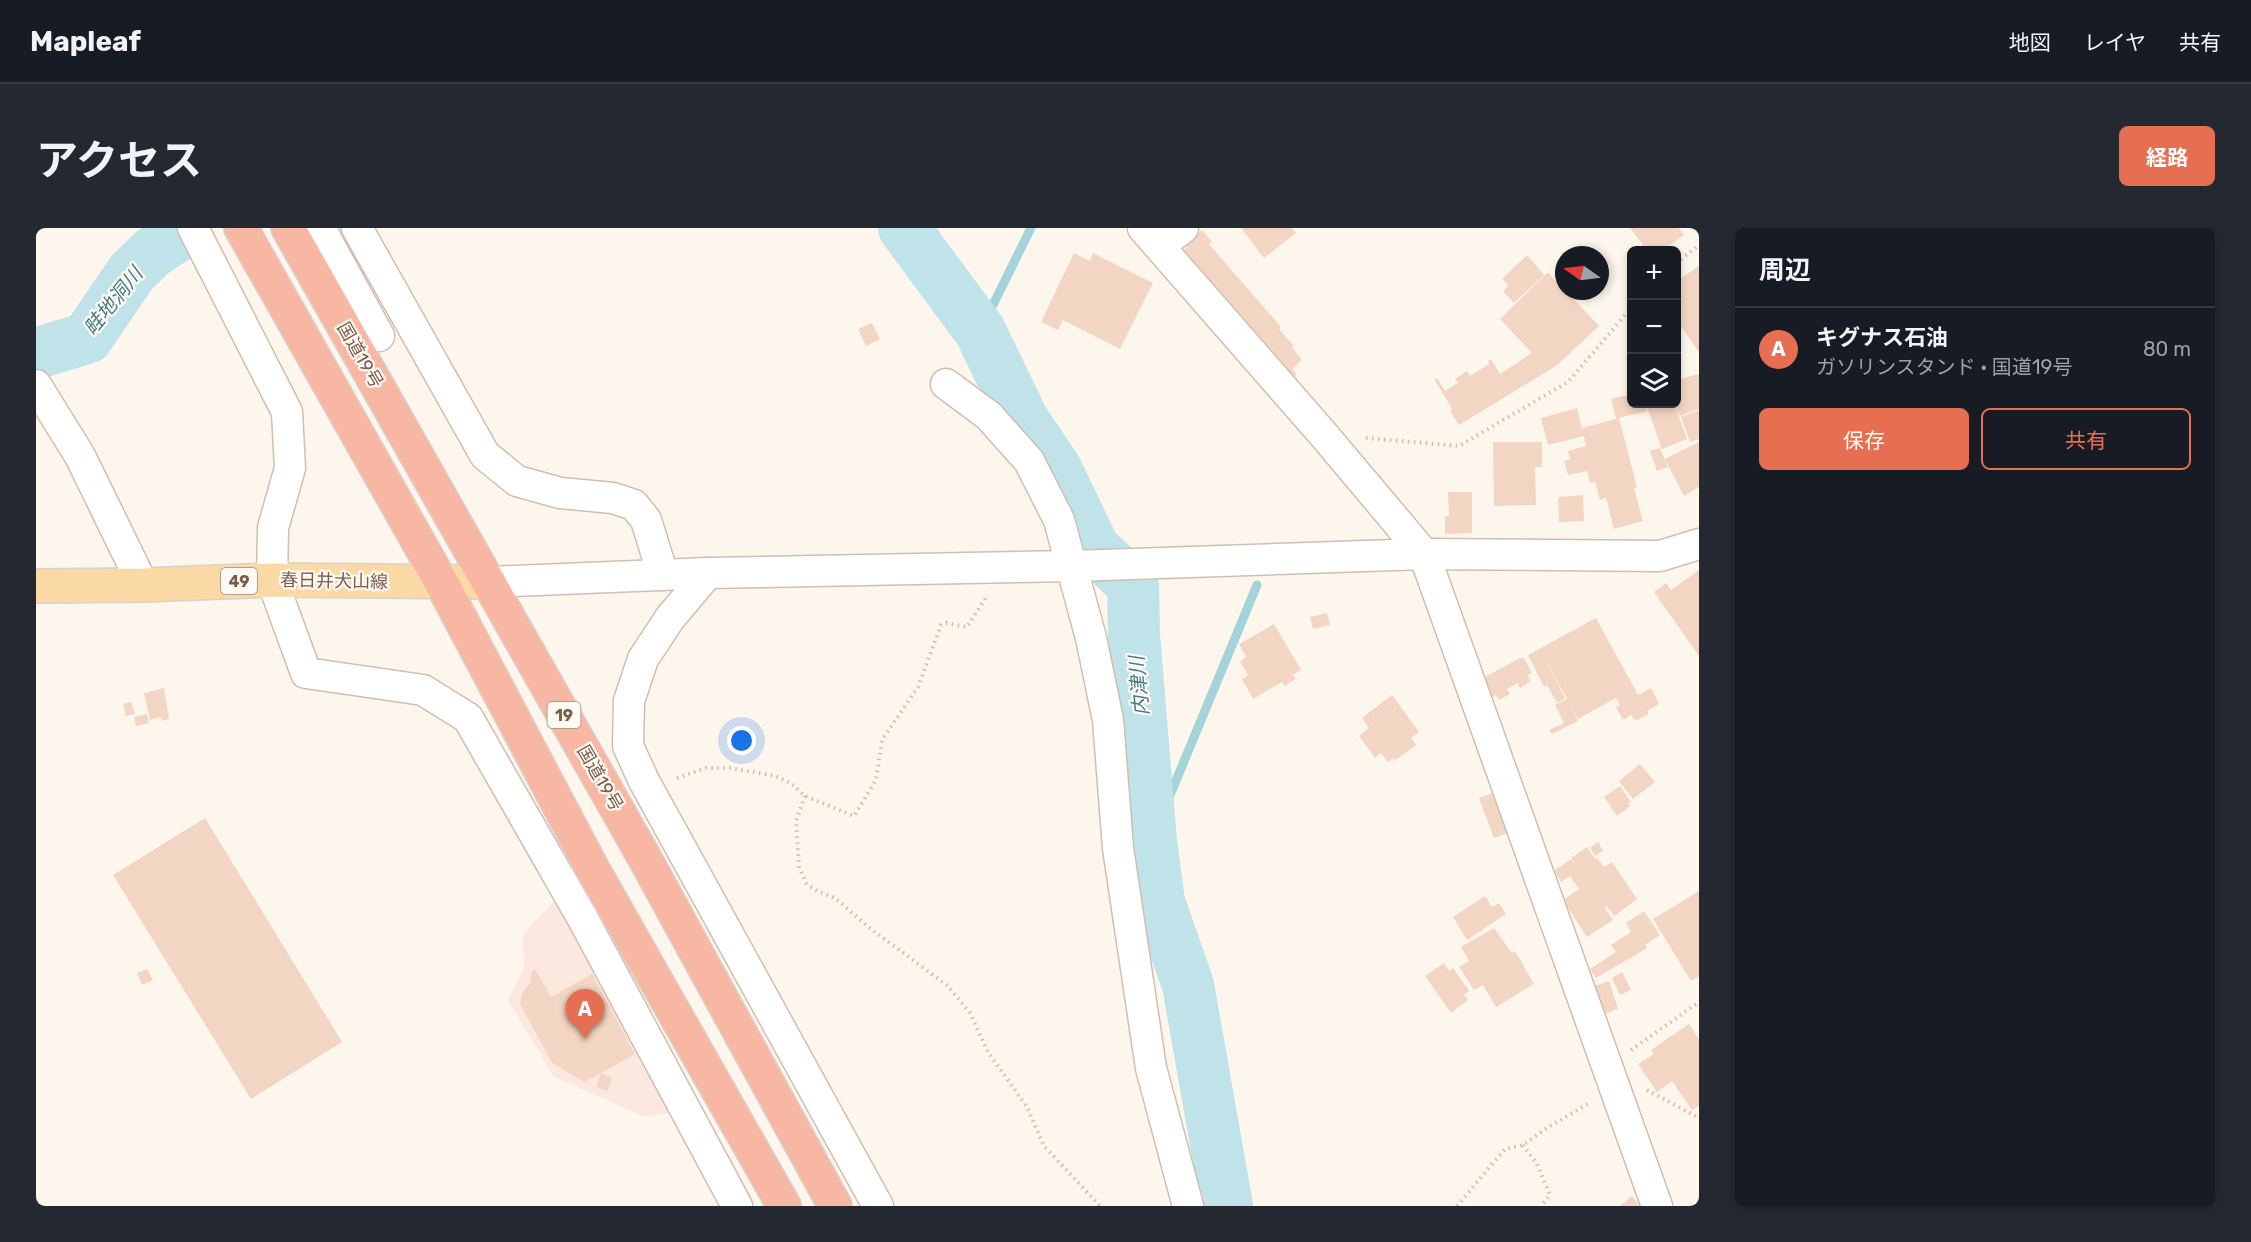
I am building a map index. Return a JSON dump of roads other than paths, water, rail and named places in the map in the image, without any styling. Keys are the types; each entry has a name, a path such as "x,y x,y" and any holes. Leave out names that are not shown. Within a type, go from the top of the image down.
{"highway":[{"name":"19","path":"241,228 441,582 592,868 784,1206"},
{"name":"国道19号","path":"288,228 644,857 835,1206"}],"main road":[{"name":"春日井犬山線","path":"36,586 272,580 489,582"}],"street":[{"path":"193,228 287,412 290,468 273,528 272,580 306,673 423,690 468,718 583,919 737,1206"},
{"path":"320,228 379,336"},
{"path":"357,228 485,455 517,481 560,493 613,498 634,505 646,520 663,575"},
{"path":"1183,228 1151,237 1424,554 1621,1078 1657,1206"},
{"path":"946,384 989,416 1029,461 1059,520 1091,638 1108,720 1118,848 1151,1068 1188,1206"},
{"path":"36,385 80,456 143,585"},
{"path":"489,582 708,573 1071,566 1424,554 1660,556 1699,544"},
{"path":"708,573 670,618 643,659 629,701 628,746 644,781 878,1206"}],"waterway":[{"name":"内津川","path":"904,228 980,331 1023,420 1056,469 1094,548 1133,585 1134,635 1151,841 1159,902 1188,985 1227,1206"},
{"path":"980,331 1031,228"},
{"name":"畦地洞川","path":"38,353 87,338 132,272 153,252 180,234"},
{"path":"1151,841 1257,585"}],"place":[{"name":"キグナス石油","path":"585,1039"}]}
